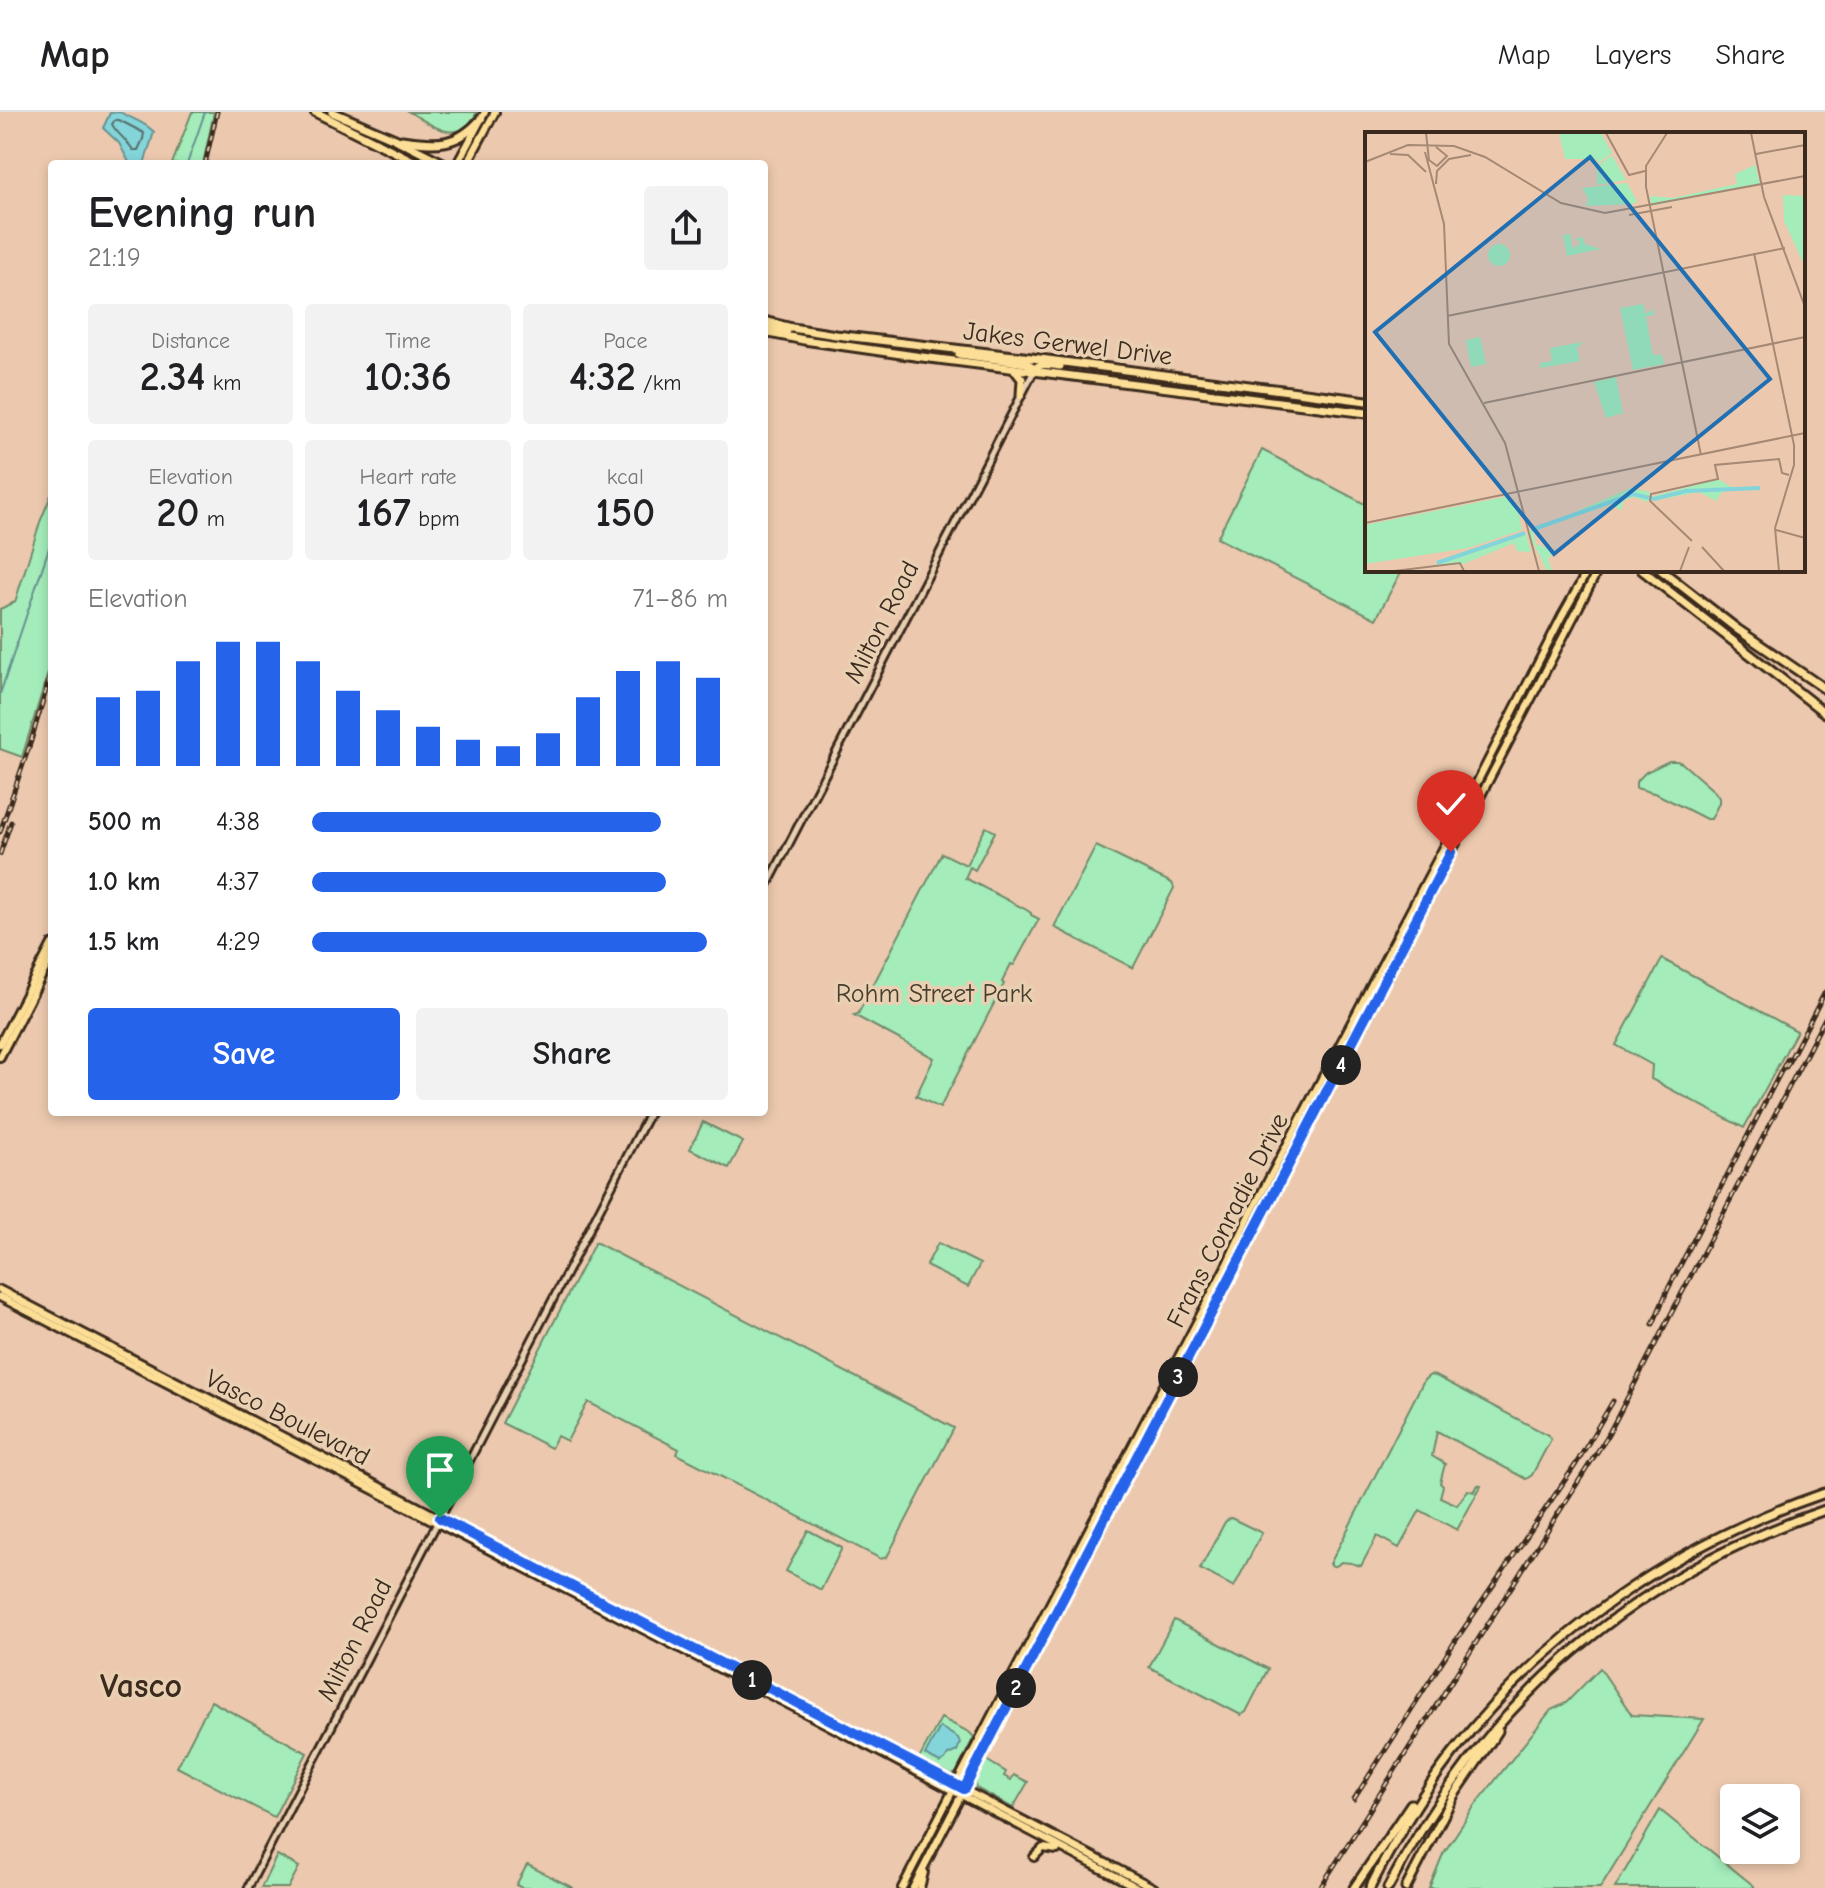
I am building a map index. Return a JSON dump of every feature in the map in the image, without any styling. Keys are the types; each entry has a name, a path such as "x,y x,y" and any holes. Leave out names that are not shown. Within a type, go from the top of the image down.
{"highway":[{"path":"315,112 409,160"},
{"path":"332,112 437,160"},
{"path":"395,139 446,143 465,135 483,115"},
{"name":"Jakes Gerwel Drive","path":"768,326 1365,401"},
{"name":"Jakes Gerwel Drive","path":"768,327 829,339 843,346 1365,413"},
{"path":"934,346 951,352 1026,363 1034,371 1042,364 1087,369 1095,366"},
{"path":"1014,369 1022,379 1021,395"},
{"path":"1645,572 1825,713"},
{"path":"1664,572 1737,629 1825,689"},
{"path":"1354,1888 1426,1782 1527,1670 1575,1628 1672,1561 1724,1533 1825,1493"},
{"path":"1388,1888 1450,1785 1492,1732 1559,1663 1636,1603 1678,1576 1746,1541 1825,1510"},
{"path":"1406,1888 1464,1779 1532,1689"},
{"path":"1370,1888 1413,1811 1453,1753"}],"main road":[{"path":"469,160 495,112"},
{"path":"459,160 483,115"},
{"name":"Frans Conradie Drive","path":"902,1888 1587,572"},
{"name":"Frans Conradie Drive","path":"913,1888 1597,572"},
{"path":"0,1044 48,952"},
{"path":"0,1057 48,964"},
{"name":"Vasco Boulevard","path":"0,1290 857,1741 1154,1888"},
{"name":"Vasco Boulevard","path":"0,1297 439,1521"},
{"name":"Vasco Boulevard","path":"962,1792 1064,1851 1138,1888"},
{"path":"1034,1857 1044,1848 1064,1851"},
{"path":"920,1888 929,1857"}],"street":[{"name":"Milton Road","path":"768,884 1034,371"},
{"name":"Milton Road","path":"248,1888 648,1116"}],"green space":[{"path":"192,112 214,112 204,160 174,160"},
{"path":"409,112 477,112 470,123 454,132 437,128"},
{"path":"1262,450 1365,504 1365,572 1401,572 1376,619 1217,538"},
{"path":"48,503 48,673 22,757 0,749 0,609 15,602"},
{"path":"1669,761 1682,763 1715,792 1719,803 1711,819 1657,794 1636,788 1636,782 1646,772"},
{"name":"Rohm Street Park","path":"986,827 995,832 975,870 970,867 965,878 1039,919 1014,965 1011,964 1002,982 1004,984 940,1108 916,1096 934,1058 854,1015 858,1014 942,853 966,865"},
{"path":"1096,846 1172,883 1174,888 1133,968 1054,927"},
{"path":"1662,959 1797,1031 1744,1128 1651,1079 1652,1065 1616,1045"},
{"path":"703,1122 743,1142 729,1168 690,1149"},
{"path":"595,1242 954,1428 887,1557 881,1559 677,1454 679,1449 588,1402 567,1441 557,1436 551,1448 502,1423"},
{"path":"938,1243 980,1264 968,1287 926,1266"},
{"path":"1430,1375 1551,1439 1532,1475 1526,1479 1437,1431 1432,1456 1445,1464 1440,1497 1457,1505 1468,1490 1474,1492 1478,1485 1481,1486 1457,1530 1420,1510 1399,1548 1377,1536 1361,1566 1341,1562 1331,1565 1424,1380"},
{"path":"1231,1518 1262,1533 1234,1587 1200,1569 1225,1522"},
{"path":"808,1530 842,1548 821,1590 786,1571"},
{"path":"1174,1620 1268,1669 1246,1712 1241,1715 1149,1667"},
{"path":"1600,1668 1632,1715 1704,1719 1600,1888 1429,1888 1443,1854 1474,1807 1551,1710 1566,1703"},
{"path":"211,1701 307,1753 274,1817 177,1767"},
{"path":"941,1718 974,1737 956,1773 952,1775 919,1759"},
{"path":"986,1760 1006,1772 1004,1776 1011,1780 1014,1775 1028,1782 1013,1808 976,1788 974,1782"},
{"path":"1660,1810 1720,1859 1720,1864 1727,1864 1754,1886 1754,1888 1615,1888"},
{"path":"277,1855 299,1867 288,1888 261,1888"},
{"path":"527,1865 573,1888 522,1888 516,1885"}],"water":[{"path":"120,112 154,132 145,160 128,160 119,143 103,128 110,113"},
{"path":"940,1727 958,1738 960,1743 957,1751 940,1763 925,1755"}],"waterway":[{"path":"188,160 205,112"},
{"path":"0,694 48,551"}],"railway":[{"path":"206,160 217,112"},
{"path":"0,832 48,684"},
{"path":"0,854 11,822"},
{"path":"1786,1067 1825,992"},
{"path":"1320,1888 1608,1435 1825,1018"},
{"path":"1653,1324 1668,1289 1788,1058"},
{"path":"1354,1799 1454,1643 1576,1464 1613,1401"}],"district":[{"name":"Vasco","path":"141,1685"}],"route":[{"path":"440,1518 964,1789 1451,852"}]}
